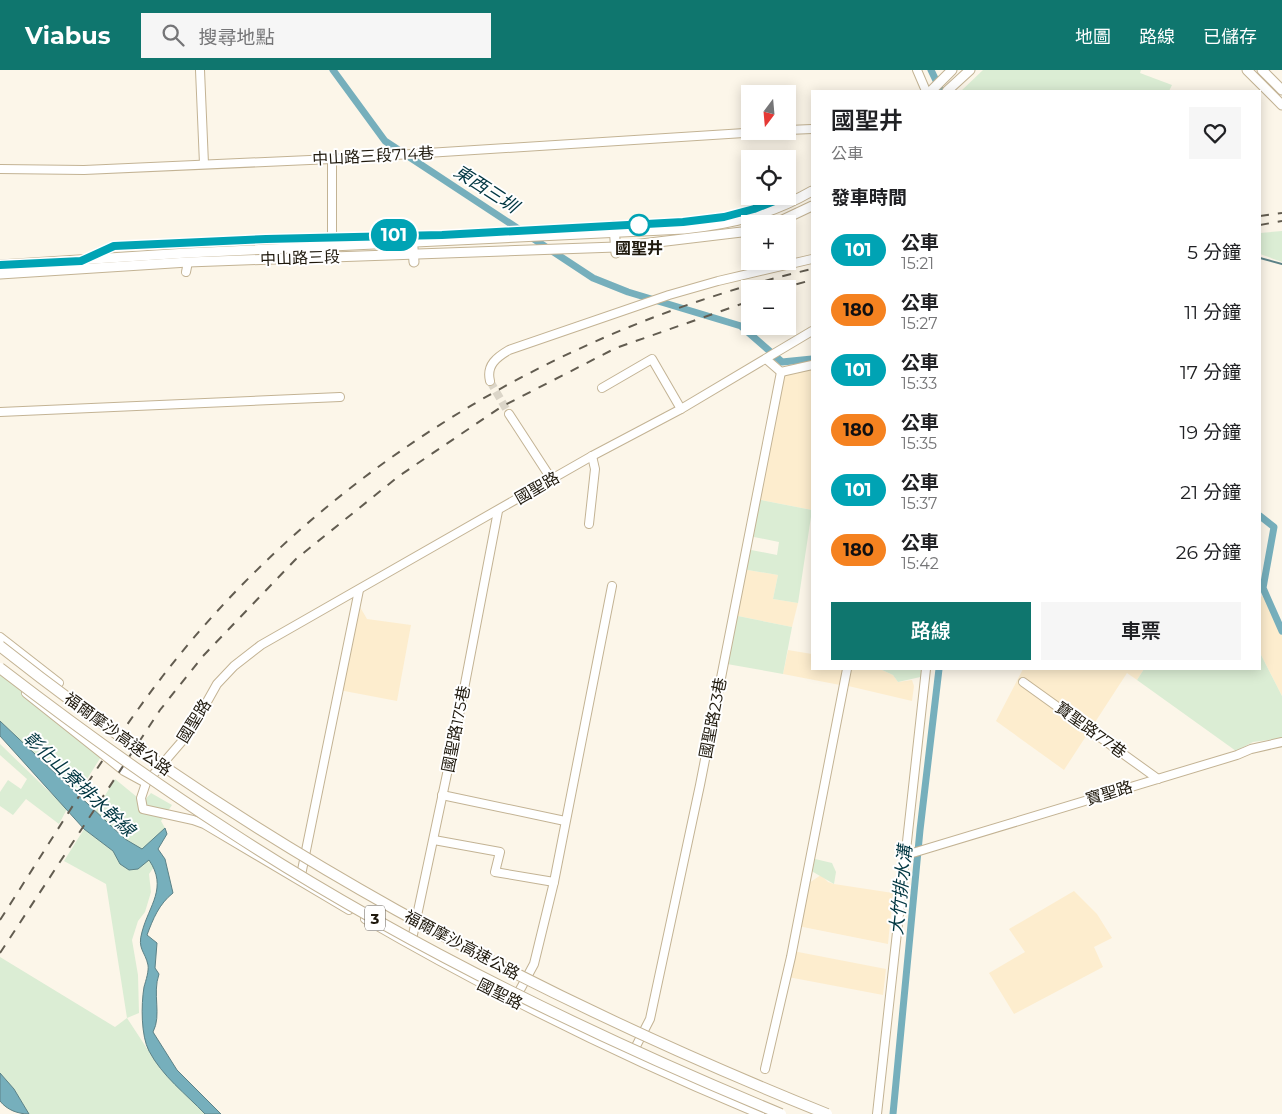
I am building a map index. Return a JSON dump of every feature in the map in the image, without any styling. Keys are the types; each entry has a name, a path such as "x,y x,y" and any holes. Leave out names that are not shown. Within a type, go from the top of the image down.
{"highway":[{"name":"福爾摩沙高速公路","path":"0,646 170,772 293,852 364,893 453,942 568,1000 732,1074 827,1114"},
{"name":"福爾摩沙高速公路","path":"0,669 128,763 230,832 385,924 439,954 596,1032 781,1114"}],"main road":[{"path":"932,90 952,70"},
{"path":"948,90 970,70"},
{"path":"1247,70 1282,104"},
{"path":"1262,70 1282,90"},
{"name":"中山路三段","path":"0,274 187,267 614,230 726,225 781,207 811,192"},
{"path":"793,215 811,206"},
{"path":"614,230 616,250"},
{"name":"中山路三段","path":"0,265 187,253 413,248 616,250 741,232"}],"street":[{"path":"200,70 204,164"},
{"path":"917,70 926,90"},
{"path":"796,129 811,128"},
{"name":"中山路三段714巷","path":"0,169 84,170 332,159 741,134"},
{"path":"332,159 332,237"},
{"path":"490,382 490,368 494,361 509,350 669,295 718,281 811,259"},
{"name":"國聖路","path":"760,1114 630,1058 515,1001 411,946 204,824 143,809 141,798 146,783 190,732 217,684 234,666 261,645 592,456 681,409 811,332"},
{"path":"766,359 781,372 811,365"},
{"path":"602,388 652,360 681,409"},
{"name":"國聖路23巷","path":"630,1058 650,1019 700,785 781,372"},
{"path":"0,412 340,397"},
{"path":"509,414 552,480"},
{"path":"589,524 595,469 592,456"},
{"name":"國聖路175巷","path":"411,946 434,840 498,511"},
{"path":"515,1001 534,964 554,882 612,586"},
{"path":"300,882 359,590"},
{"path":"0,637 58,683"},
{"path":"0,669 94,748 124,771 146,783"},
{"path":"766,1069 791,957 847,670"},
{"path":"876,1114 926,670"},
{"name":"寶聖路77巷","path":"1023,682 1158,778"},
{"name":"寶聖路","path":"906,855 1250,749 1282,742"},
{"path":"442,795 565,821"},
{"path":"434,840 500,852 495,872 554,882"}],"shaded area":[{"path":"811,364 811,510 756,499 780,375"},
{"path":"742,569 778,575 773,599 798,603 792,627 733,615"},
{"path":"1266,595 1282,636 1282,696 1261,655 1261,597"},
{"path":"360,607 367,619 411,625 397,701 339,690 355,608"},
{"path":"788,650 811,654 811,670 843,670 840,685 783,674"},
{"path":"847,670 882,670 893,675 898,682 912,680 914,686 912,701 844,685"},
{"path":"1022,670 1143,670 1137,680 1127,673 1064,770 996,721"},
{"path":"821,875 828,882 834,884 893,893 888,944 798,926 806,885"},
{"path":"1074,891 1097,914 1112,938 1094,947 1103,967 1014,1014 989,973 1025,952 1009,929"},
{"path":"793,951 886,969 883,995 788,977"}],"green space":[{"path":"983,70 1141,70 1140,73 1172,85 1170,90 962,90"},
{"path":"1282,231 1282,262 1261,254 1261,233"},
{"path":"756,499 811,510 798,603 773,599 778,575 742,569 746,549 777,555 779,542 749,536"},
{"path":"733,615 792,627 783,674 727,664"},
{"path":"1261,655 1282,696 1282,738 1253,742 1236,751 1137,680 1143,670 1261,670"},
{"path":"0,668 104,752 77,795 0,721"},
{"path":"882,670 925,670 925,676 898,682 893,675"},
{"path":"0,744 67,809 59,824 26,799 13,815 0,806 0,792 8,780 21,789 27,779 0,755"},
{"path":"115,779 143,802 151,793 172,805 161,821 165,828 142,850 125,839 95,812"},
{"path":"84,829 113,851 120,864 149,859 154,867 149,874 151,892 145,912 138,921 132,940 138,975 139,1013 127,1018 106,884 64,861"},
{"path":"811,858 832,863 836,872 834,884 808,869"},
{"path":"0,957 115,1027 127,1018 161,1070 205,1114 29,1114 14,1089 0,1073"}],"water":[{"path":"0,721 125,839 142,849 165,828 167,834 158,849 165,859 173,893 160,907 147,935 157,943 155,968 159,974 156,989 157,1019 153,1032 177,1070 221,1114 205,1114 161,1069 146,1045 143,1029 142,1002 148,967 140,942 157,888 157,879 149,860 138,869 129,870 120,864 113,851 84,829 0,736"},
{"path":"0,1073 14,1089 29,1114 13,1111 0,1101"}],"waterway":[{"name":"東西三圳","path":"333,70 385,141 593,278 628,292 741,326 782,362 811,359"},
{"name":"大竹排水溝","path":"931,70 941,90"},
{"path":"1261,258 1282,264"},
{"name":"東西三圳","path":"1261,517 1274,527 1263,588 1282,631"},
{"name":"大竹排水溝","path":"893,1114 920,830 939,670"}],"tunnel":[{"path":"490,381 509,414"}],"railway":[{"path":"1261,216 1282,213"},
{"path":"1261,225 1282,221"},
{"path":"0,920 99,766 162,677 225,602 295,534 371,472 452,417 538,369 626,328 718,295 811,269"},
{"path":"796,284 811,280"},
{"path":"0,953 160,710 203,656 296,559 399,476 501,407 616,348 741,304"}],"bus line":[{"name":"101","path":"0,265 81,261 114,246 412,234 442,235 683,222 724,217 765,205"}],"place":[{"name":"國聖井","path":"639,225"}],"water label":[{"name":"彰化山寮排水幹線","path":"79,784"}]}
